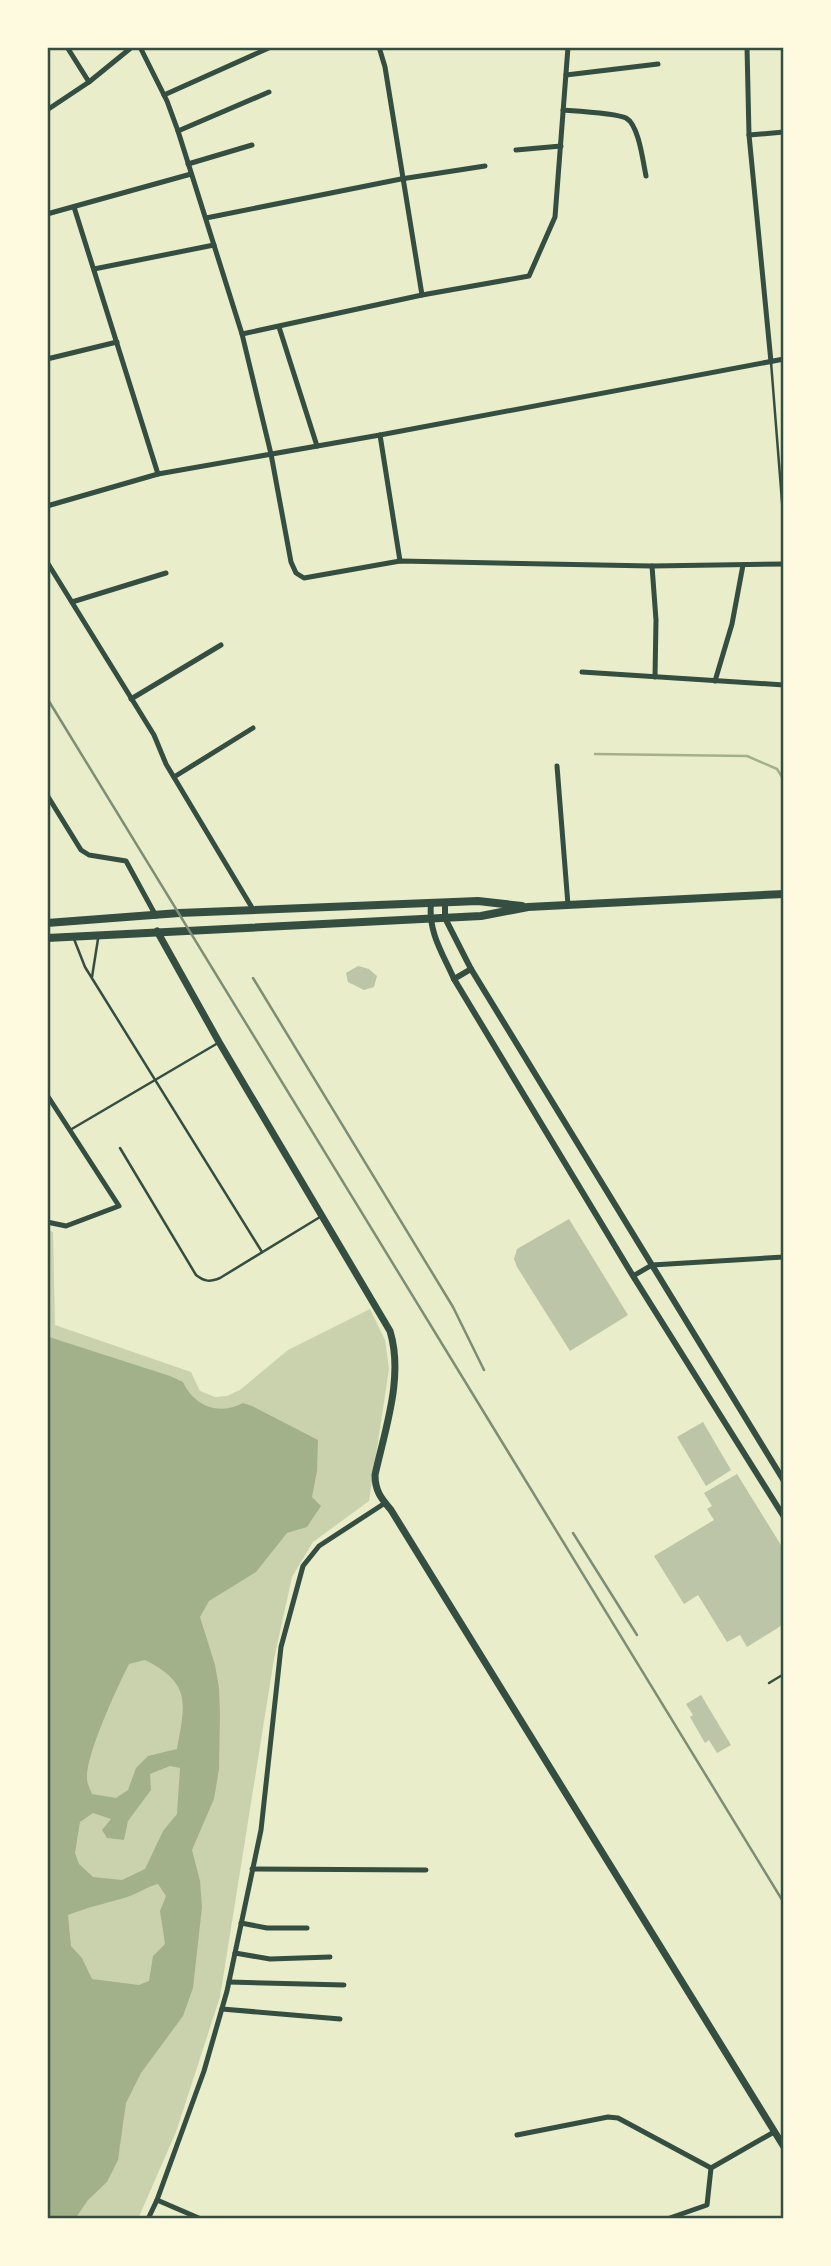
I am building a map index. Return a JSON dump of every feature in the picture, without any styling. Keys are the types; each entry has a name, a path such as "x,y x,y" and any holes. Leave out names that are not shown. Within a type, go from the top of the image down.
{"main road":[{"path":"47,938 481,916 528,907 784,894"},
{"path":"391,906 469,897 478,901"},
{"path":"47,923 478,901 528,907"},
{"path":"156,916 157,931 219,1042 385,1319 395,1353 394,1382 375,1475 379,1497 784,2147"}],"street":[{"path":"67,47 89,82"},
{"path":"47,110 89,82 132,47"},
{"path":"140,47 178,131 242,334 271,454 291,562 296,573 304,578 400,561 652,566 784,564"},
{"path":"164,95 271,47"},
{"path":"379,47 385,67 401,179 422,295"},
{"path":"242,334 422,295 530,276 555,217 568,47"},
{"path":"747,47 749,135 771,362"},
{"path":"566,75 658,64"},
{"path":"178,131 269,92"},
{"path":"564,110 625,118 637,136 646,176"},
{"path":"749,135 784,132"},
{"path":"188,164 252,145"},
{"path":"516,150 561,146"},
{"path":"206,218 401,179 485,166"},
{"path":"47,214 191,174"},
{"path":"75,207 158,474"},
{"path":"94,269 214,246"},
{"path":"279,327 317,446"},
{"path":"47,359 117,342"},
{"path":"47,506 158,474 784,359"},
{"path":"380,435 400,561"},
{"path":"47,562 154,735 174,776 254,911"},
{"path":"715,681 732,624 743,565"},
{"path":"652,566 656,620 655,677"},
{"path":"72,602 166,572"},
{"path":"131,699 221,645"},
{"path":"582,672 784,685"},
{"path":"174,776 253,728"},
{"path":"557,766 568,905"},
{"path":"47,795 81,850 89,855 126,861 156,916"},
{"path":"444,903 445,918 471,969 784,1481"},
{"path":"431,904 432,930 454,979 784,1517"},
{"path":"454,979 471,969"},
{"path":"47,1095 118,1206 66,1226 47,1222"},
{"path":"634,1276 652,1265 784,1257"},
{"path":"148,2219 204,2071 229,1982 261,1830 281,1647 303,1566 319,1546 385,1503"},
{"path":"252,1869 426,1870"},
{"path":"241,1923 267,1928 307,1928"},
{"path":"235,1953 270,1959 330,1957"},
{"path":"229,1982 344,1985"},
{"path":"222,2009 340,2019"},
{"path":"517,2135 618,2118 711,2168"},
{"path":"711,2168 774,2132"},
{"path":"667,2219 706,2206 711,2168"},
{"path":"157,2200 201,2219"}],"lane":[{"path":"771,362 784,527"},
{"path":"92,976 99,934"},
{"path":"73,936 81,959 262,1252"},
{"path":"70,1130 219,1042"},
{"path":"120,1148 197,1275 203,1280 210,1282 220,1278 323,1215"},
{"path":"769,1683 784,1674"}],"shaded area":[{"path":"47,1230 53,1232 55,1325 191,1372 200,1391 215,1397 227,1396 240,1390 288,1350 370,1309 385,1340 389,1369 369,1501 313,1542 292,1577 274,1659 220,1997 176,2132 138,2219 47,2219"},
{"path":"47,1321 49,1337 170,1376 183,1382 200,1403 208,1406 225,1409 243,1403 252,1406 318,1440 317,1471 312,1497 321,1506 307,1527 287,1533 256,1572 209,1601 200,1617 219,1688 219,1769 214,1799 192,1850 200,1881 202,1907 193,1988 183,2016 141,2073 126,2103 118,2160 107,2182 88,2200 75,2219 47,2219","holes":["145,1660 171,1678 182,1696 182,1719 177,1749 148,1756 136,1768 128,1790 116,1798 92,1794 87,1780 88,1767 103,1721 129,1664","170,1766 180,1768 177,1814 163,1831 145,1869 122,1880 93,1877 79,1864 75,1853 80,1822 93,1813 111,1819 102,1830 107,1838 124,1840 128,1821 151,1790 150,1774","158,1884 166,1896 160,1911 165,1944 153,1956 149,1981 139,1985 92,1979 82,1958 71,1946 68,1915 127,1897"]}],"building":[{"path":"358,966 369,969 377,976 374,987 364,990 348,982 346,973"},
{"path":"569,1219 628,1315 570,1351 514,1259 517,1249"},
{"path":"703,1422 731,1470 706,1486 677,1437"},
{"path":"737,1474 784,1550 784,1624 747,1647 740,1635 727,1642 698,1595 684,1604 654,1556 714,1520 707,1509 712,1506 704,1493"},
{"path":"701,1695 731,1745 717,1753 709,1740 705,1743 686,1704"}],"waterway":[{"path":"595,754 747,756 777,769 784,780"}],"railway":[{"path":"47,698 784,1903"},
{"path":"253,978 453,1307 484,1370"},
{"path":"573,1533 637,1635"}]}
